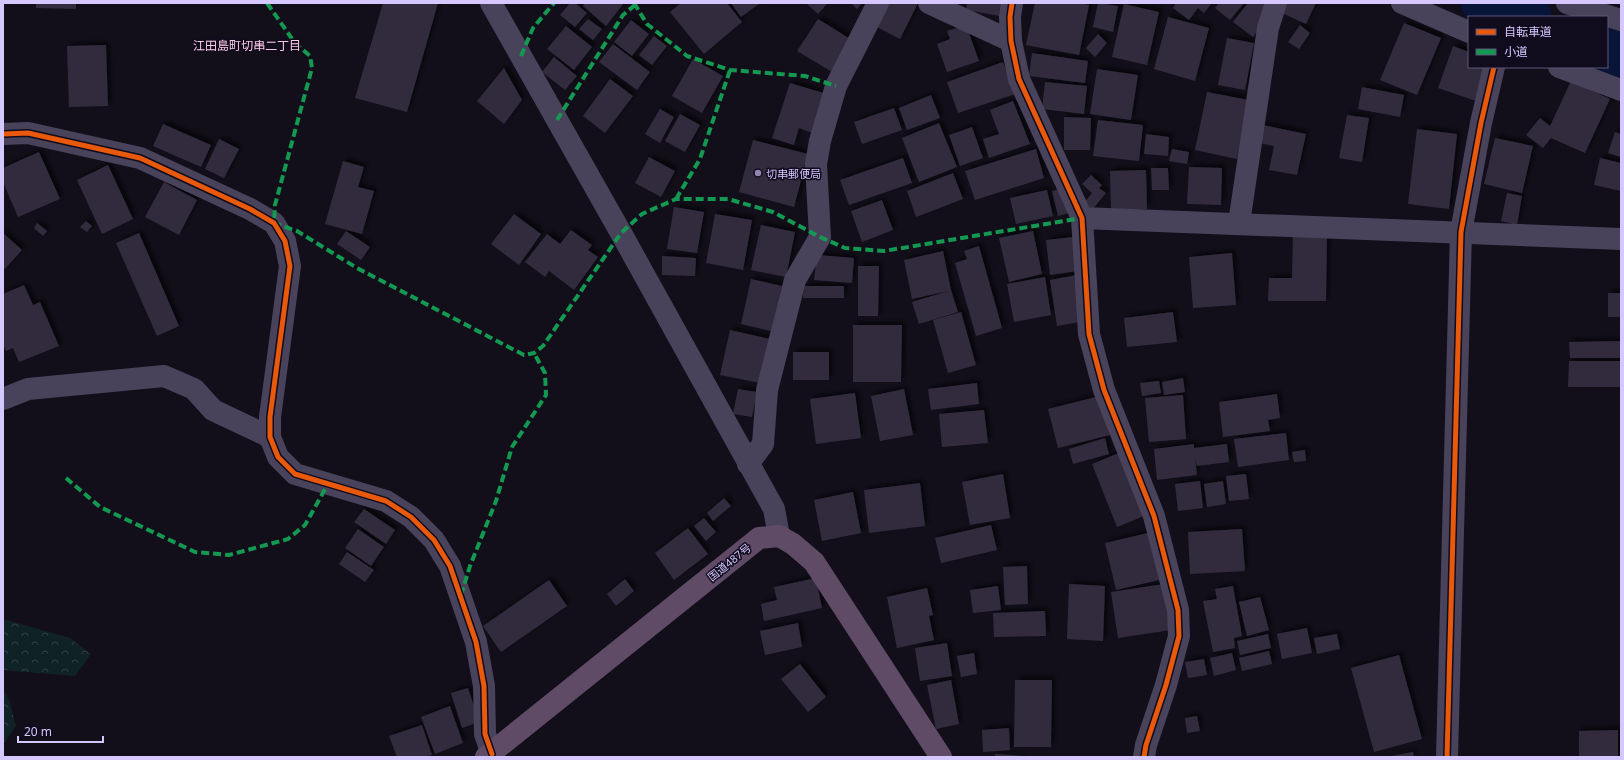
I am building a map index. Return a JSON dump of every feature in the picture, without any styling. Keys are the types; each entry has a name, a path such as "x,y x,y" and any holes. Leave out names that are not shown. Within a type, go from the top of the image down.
{"highway":[{"name":"国道487号","path":"489,755 759,538 779,536"},
{"path":"779,536 793,544 814,562 941,757"}],"street":[{"path":"491,3 625,239 774,509 779,536"},
{"path":"748,464 763,444 767,390 795,280 820,237 816,164 820,141 836,86 878,3"},
{"path":"929,3 1011,42"},
{"path":"1012,3 1010,17 1011,42 1019,79 1082,218 1089,334 1104,390 1154,516 1178,610 1179,636 1166,685 1146,745 1144,757"},
{"path":"1239,223 1268,28 1276,3"},
{"path":"1402,3 1468,32"},
{"path":"1567,3 1621,20"},
{"path":"1447,757 1460,232 1494,68"},
{"path":"1562,68 1621,90"},
{"path":"3,134 28,133 140,158 250,209 274,223 285,241 290,266 270,417 270,437 278,457 295,474 386,501 411,518 434,540 450,566 476,642 484,686 485,734 489,755"},
{"path":"1082,218 1621,239"},
{"path":"3,398 28,388 164,376 194,389 213,410 270,437"}],"green space":[{"path":"3,619 70,638 91,654 75,676 3,670"},
{"path":"3,689 9,700 16,726 3,744"}],"building":[{"path":"36,3 76,3 76,9 36,8"},
{"path":"383,3 438,3 407,112 355,98"},
{"path":"570,3 575,3 587,13 575,27 560,15"},
{"path":"585,3 624,3 606,26 583,6"},
{"path":"681,3 727,3 742,22 704,54 670,12"},
{"path":"731,3 758,3 759,4 741,17"},
{"path":"806,3 828,3 818,14"},
{"path":"851,3 862,3 857,9"},
{"path":"888,3 918,3 900,39 875,26"},
{"path":"967,3 1003,3 1000,16 966,10"},
{"path":"1035,3 1079,3 1089,5 1079,55 1026,45"},
{"path":"1098,3 1118,6 1113,32 1093,27"},
{"path":"1176,3 1212,3 1204,13 1198,8 1189,20 1173,8"},
{"path":"1219,3 1244,3 1230,20 1215,8"},
{"path":"1248,3 1262,3 1267,7 1260,17 1265,21 1253,37 1233,22"},
{"path":"1287,3 1316,3 1306,24 1282,13"},
{"path":"1124,4 1159,12 1147,65 1112,57"},
{"path":"1168,17 1209,28 1195,81 1154,69"},
{"path":"588,19 602,29 593,40 579,29"},
{"path":"818,19 852,40 832,72 797,51"},
{"path":"631,20 649,34 632,56 614,42"},
{"path":"1404,23 1441,38 1417,95 1380,80"},
{"path":"966,25 979,61 947,72 937,44 950,39 947,31"},
{"path":"1300,25 1310,33 1299,49 1288,42"},
{"path":"566,26 592,47 574,70 547,49"},
{"path":"1098,34 1107,43 1095,57 1086,48"},
{"path":"654,36 667,46 652,65 639,55"},
{"path":"1227,38 1254,43 1245,90 1218,85"},
{"path":"613,44 650,72 637,90 599,62"},
{"path":"106,45 108,106 69,107 67,46"},
{"path":"1453,46 1468,52 1468,68 1488,68 1476,101 1438,88"},
{"path":"1032,53 1088,61 1085,83 1029,76"},
{"path":"554,57 577,76 565,90 542,72"},
{"path":"693,59 723,76 702,113 672,96"},
{"path":"1003,62 1015,94 958,113 947,82"},
{"path":"504,68 522,100 504,124 477,101"},
{"path":"1097,69 1138,75 1131,120 1090,114"},
{"path":"610,79 633,96 605,133 583,116"},
{"path":"1571,81 1610,99 1585,153 1551,138 1543,148 1526,135 1540,118 1550,126"},
{"path":"1045,82 1087,86 1084,114 1042,109"},
{"path":"790,83 827,94 815,134 799,128 794,145 772,138"},
{"path":"1362,87 1404,95 1400,117 1358,109"},
{"path":"1207,92 1249,100 1237,159 1195,150"},
{"path":"931,95 940,118 907,130 899,108"},
{"path":"1013,101 1030,144 989,158 983,139 999,134 990,110"},
{"path":"894,108 902,130 862,144 854,122"},
{"path":"660,109 674,117 660,143 645,134"},
{"path":"680,114 700,125 685,152 665,141"},
{"path":"1347,115 1369,118 1362,162 1339,158"},
{"path":"1064,117 1091,118 1090,150 1064,150"},
{"path":"1098,120 1143,125 1139,161 1093,156"},
{"path":"939,123 957,167 919,182 902,138"},
{"path":"163,124 211,145 201,167 153,146"},
{"path":"1263,125 1306,134 1297,175 1269,170 1274,146 1259,143"},
{"path":"972,127 983,158 960,166 949,135"},
{"path":"1417,129 1457,134 1449,209 1408,204"},
{"path":"1615,132 1621,134 1621,157 1608,153"},
{"path":"1146,134 1169,137 1168,156 1144,154"},
{"path":"1495,138 1533,146 1522,193 1484,184"},
{"path":"219,139 239,149 224,178 205,169"},
{"path":"753,140 808,154 794,207 739,192"},
{"path":"1036,149 1044,178 975,200 965,171"},
{"path":"1172,149 1189,152 1187,164 1169,161"},
{"path":"39,152 60,199 18,217 3,182 3,168"},
{"path":"649,157 675,171 661,197 635,183"},
{"path":"903,158 912,183 849,205 840,180"},
{"path":"1600,158 1621,163 1621,191 1594,185"},
{"path":"343,161 364,167 358,187 374,191 362,234 325,224"},
{"path":"108,165 133,219 102,234 77,180"},
{"path":"1189,167 1222,168 1221,205 1187,204"},
{"path":"1151,168 1168,168 1169,190 1152,190"},
{"path":"1146,170 1147,209 1111,210 1110,171"},
{"path":"953,173 963,199 916,217 907,191"},
{"path":"1091,175 1102,185 1099,188 1106,193 1092,210 1084,203 1092,193 1082,184"},
{"path":"164,182 197,200 179,235 145,217"},
{"path":"1063,188 1069,213 1058,216 1052,191"},
{"path":"1047,190 1053,216 1016,224 1010,198"},
{"path":"1507,193 1522,196 1517,225 1501,221"},
{"path":"882,200 893,230 862,242 851,211"},
{"path":"674,207 704,212 697,253 667,249"},
{"path":"514,214 541,234 519,265 491,244"},
{"path":"715,214 752,220 743,270 706,263"},
{"path":"86,221 92,226 87,232 80,227"},
{"path":"37,223 47,231 43,236 34,228"},
{"path":"761,225 795,232 786,277 751,270"},
{"path":"571,230 592,245 588,250 598,257 574,290 549,271 545,277 525,262 547,234 560,244"},
{"path":"346,231 370,247 361,260 337,244"},
{"path":"1033,231 1042,274 1009,282 999,238"},
{"path":"3,233 22,250 3,271"},
{"path":"139,233 179,326 157,336 116,243"},
{"path":"1293,234 1327,234 1326,301 1268,301 1269,278 1292,278"},
{"path":"1073,237 1078,271 1050,275 1046,240"},
{"path":"979,246 1002,328 976,336 955,263 967,259 964,251"},
{"path":"943,251 951,290 958,312 919,324 912,302 948,291 912,299 904,260"},
{"path":"1232,253 1236,305 1193,308 1189,257"},
{"path":"817,255 854,258 852,283 814,280"},
{"path":"662,256 696,258 695,276 662,275"},
{"path":"858,266 879,266 878,316 858,316"},
{"path":"1077,275 1085,321 1057,326 1050,280"},
{"path":"1045,277 1051,315 1014,322 1007,284"},
{"path":"751,279 782,286 771,331 741,324"},
{"path":"24,285 33,305 40,302 59,346 19,362 13,348 6,351 3,344 3,294"},
{"path":"804,286 844,286 844,298 803,298"},
{"path":"1608,293 1621,293 1621,317 1608,317"},
{"path":"961,312 976,365 948,373 933,320"},
{"path":"1173,312 1177,342 1127,347 1124,318"},
{"path":"853,325 902,325 901,382 853,382"},
{"path":"730,330 770,339 760,383 720,375"},
{"path":"1621,341 1621,358 1570,358 1569,342"},
{"path":"793,352 829,352 829,380 793,380"},
{"path":"1569,361 1621,361 1621,387 1568,387"},
{"path":"1183,378 1185,392 1164,395 1162,382"},
{"path":"1159,381 1161,393 1142,396 1140,383"},
{"path":"977,383 979,404 931,410 928,389"},
{"path":"738,389 757,392 752,417 733,414"},
{"path":"904,389 913,435 880,441 871,396"},
{"path":"855,393 861,438 816,444 810,399"},
{"path":"1277,394 1280,418 1268,420 1270,431 1223,437 1219,402"},
{"path":"1183,395 1186,439 1149,442 1145,398"},
{"path":"1100,396 1110,435 1058,448 1048,409"},
{"path":"984,410 988,443 942,447 939,414"},
{"path":"1286,433 1289,460 1238,467 1234,439"},
{"path":"1105,438 1109,454 1073,464 1069,449"},
{"path":"1194,444 1194,448 1227,444 1229,462 1197,466 1195,457 1197,475 1157,480 1154,449"},
{"path":"1305,450 1306,461 1294,462 1292,452"},
{"path":"1119,453 1144,516 1117,527 1092,464"},
{"path":"1003,474 1010,518 970,525 962,482"},
{"path":"1246,474 1249,499 1229,501 1226,476"},
{"path":"1200,481 1203,508 1178,511 1175,484"},
{"path":"1223,481 1226,504 1207,507 1204,484"},
{"path":"920,483 925,526 869,533 864,490"},
{"path":"853,492 861,533 822,541 814,500"},
{"path":"724,498 731,506 713,521 707,513"},
{"path":"364,509 395,530 386,544 354,522"},
{"path":"704,518 716,532 706,541 694,526"},
{"path":"991,525 997,550 941,563 935,538"},
{"path":"688,528 708,554 674,580 655,553"},
{"path":"358,529 384,547 371,566 345,548"},
{"path":"1242,529 1245,571 1190,574 1188,532"},
{"path":"1148,533 1159,580 1116,590 1105,543"},
{"path":"347,552 374,570 365,582 339,564"},
{"path":"1027,566 1028,604 1005,605 1003,567"},
{"path":"816,578 822,608 764,621 761,604 777,600 774,587"},
{"path":"625,579 634,591 616,606 607,594"},
{"path":"549,580 567,606 501,652 483,626"},
{"path":"1069,584 1105,586 1103,641 1067,639"},
{"path":"1164,584 1171,630 1118,638 1111,592"},
{"path":"998,586 1001,610 973,613 970,590"},
{"path":"1233,586 1242,636 1234,638 1235,648 1213,652 1203,601 1217,599 1215,589"},
{"path":"927,588 933,615 929,616 934,640 897,648 887,597"},
{"path":"1260,597 1269,630 1247,636 1239,602"},
{"path":"1045,611 1046,636 994,637 993,613"},
{"path":"798,623 802,647 765,655 760,631"},
{"path":"1307,628 1312,653 1282,659 1277,634"},
{"path":"1268,634 1271,648 1240,655 1237,641"},
{"path":"1337,634 1340,649 1317,654 1314,638"},
{"path":"947,643 952,676 920,681 915,648"},
{"path":"1269,651 1272,664 1242,671 1239,658"},
{"path":"974,653 977,674 961,677 957,656"},
{"path":"1232,653 1236,670 1214,676 1210,658"},
{"path":"1399,655 1422,739 1374,752 1351,668"},
{"path":"1204,659 1207,675 1188,678 1185,662"},
{"path":"800,664 826,697 808,712 781,679"},
{"path":"951,680 959,724 936,729 927,685"},
{"path":"1015,680 1052,680 1051,747 1014,747"},
{"path":"468,688 479,722 462,728 451,693"},
{"path":"450,706 463,743 435,754 421,717"},
{"path":"1197,716 1200,731 1187,733 1185,718"},
{"path":"422,725 432,755 425,757 397,757 389,736"},
{"path":"1009,728 1010,750 983,752 982,730"},
{"path":"1618,730 1618,757 1579,757 1579,731"},
{"path":"1413,752 1414,757 1391,757 1391,756"},
{"path":"995,754 1024,756 1024,757 995,757"}],"waterway":[{"path":"1487,3 1523,16"},
{"path":"1608,46 1621,51"}],"marked path":[{"path":"267,3 295,43 310,56 312,68 275,205 274,223 297,231 357,268 524,355 534,353 543,346 621,233 642,214 676,199 728,199 773,212 820,237 845,248 884,251 1082,218"},
{"path":"521,56 533,28 554,3"},
{"path":"634,3 647,24 687,56 730,70 805,76 836,86"},
{"path":"557,120 623,15 635,5"},
{"path":"676,199 700,159 730,70"},
{"path":"461,595 470,566 496,501 512,447 546,395 545,373 534,353"},
{"path":"66,478 100,507 195,552 229,555 288,539 305,525 328,484"}],"cycle path":[{"path":"1012,3 1010,17 1011,41 1019,79 1082,218 1089,334 1104,390 1154,516 1178,610 1179,636 1166,685 1146,745 1144,757"},
{"path":"1447,757 1461,232 1481,123 1494,68"},
{"path":"3,134 28,133 140,158 250,209 274,223 285,241 290,266 270,417 270,437 278,457 295,474 386,501 411,517 434,540 450,566 476,642 484,686 485,734 492,754"}],"place":[{"name":"切串郵便局","path":"758,173"}],"district":[{"name":"江田島町切串二丁目","path":"247,45"}]}
